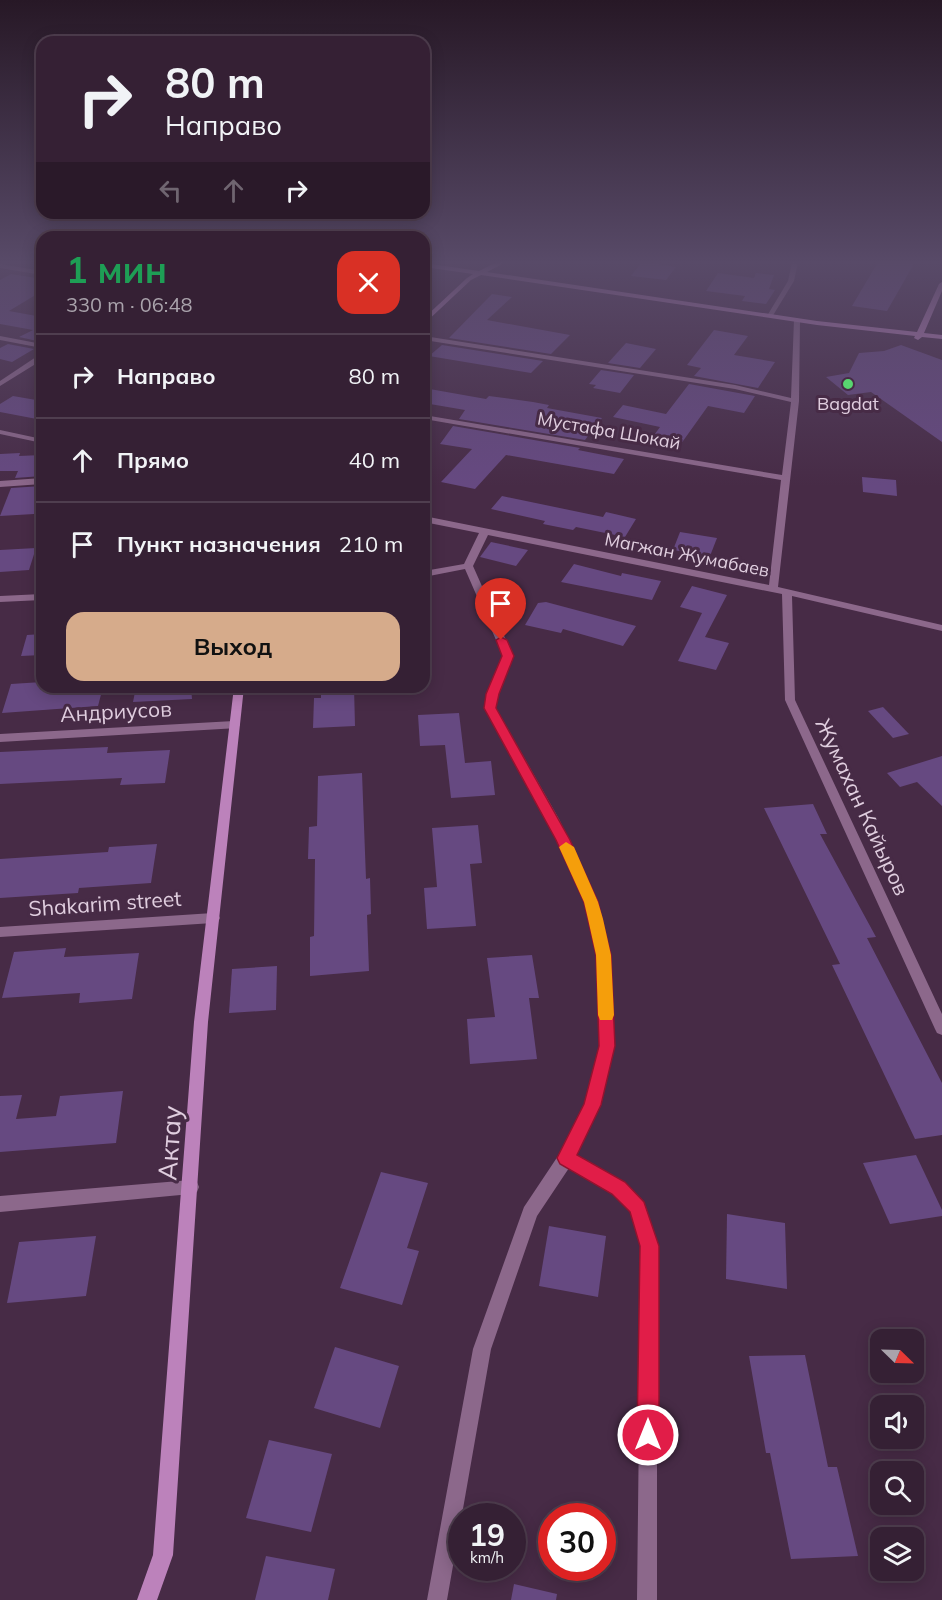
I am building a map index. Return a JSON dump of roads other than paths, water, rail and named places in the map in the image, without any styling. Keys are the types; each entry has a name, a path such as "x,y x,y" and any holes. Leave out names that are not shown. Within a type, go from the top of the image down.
{"street":[{"path":"773,589 795,401 797,337"},
{"path":"921,337 942,343"},
{"path":"0,338 36,345"},
{"path":"430,339 735,387 795,401"},
{"path":"0,384 36,361"},
{"name":"Мустафа Шокай","path":"430,418 787,478"},
{"path":"0,432 36,440"},
{"path":"0,484 36,481"},
{"name":"Магжан Жумабаев","path":"430,520 773,589 942,628"},
{"path":"437,1600 482,1349 530,1212 566,1158 592,1105 607,1046 603,955 591,902 554,819 490,708 492,694 508,656 468,566 485,531"},
{"path":"430,573 468,566"},
{"name":"Жумахан Кайыров","path":"787,592 790,700 942,1029"},
{"path":"0,599 36,597"},
{"name":"Актау","path":"147,1600 163,1555 201,1022 238,693"},
{"name":"Андриусов","path":"0,738 234,725"},
{"name":"Shakarim street","path":"0,932 213,918"},
{"path":"566,1158 619,1188 638,1208 650,1246 647,1600"},
{"path":"0,1204 191,1187"}],"place":[{"name":"Bagdat","path":"848,384"}]}
